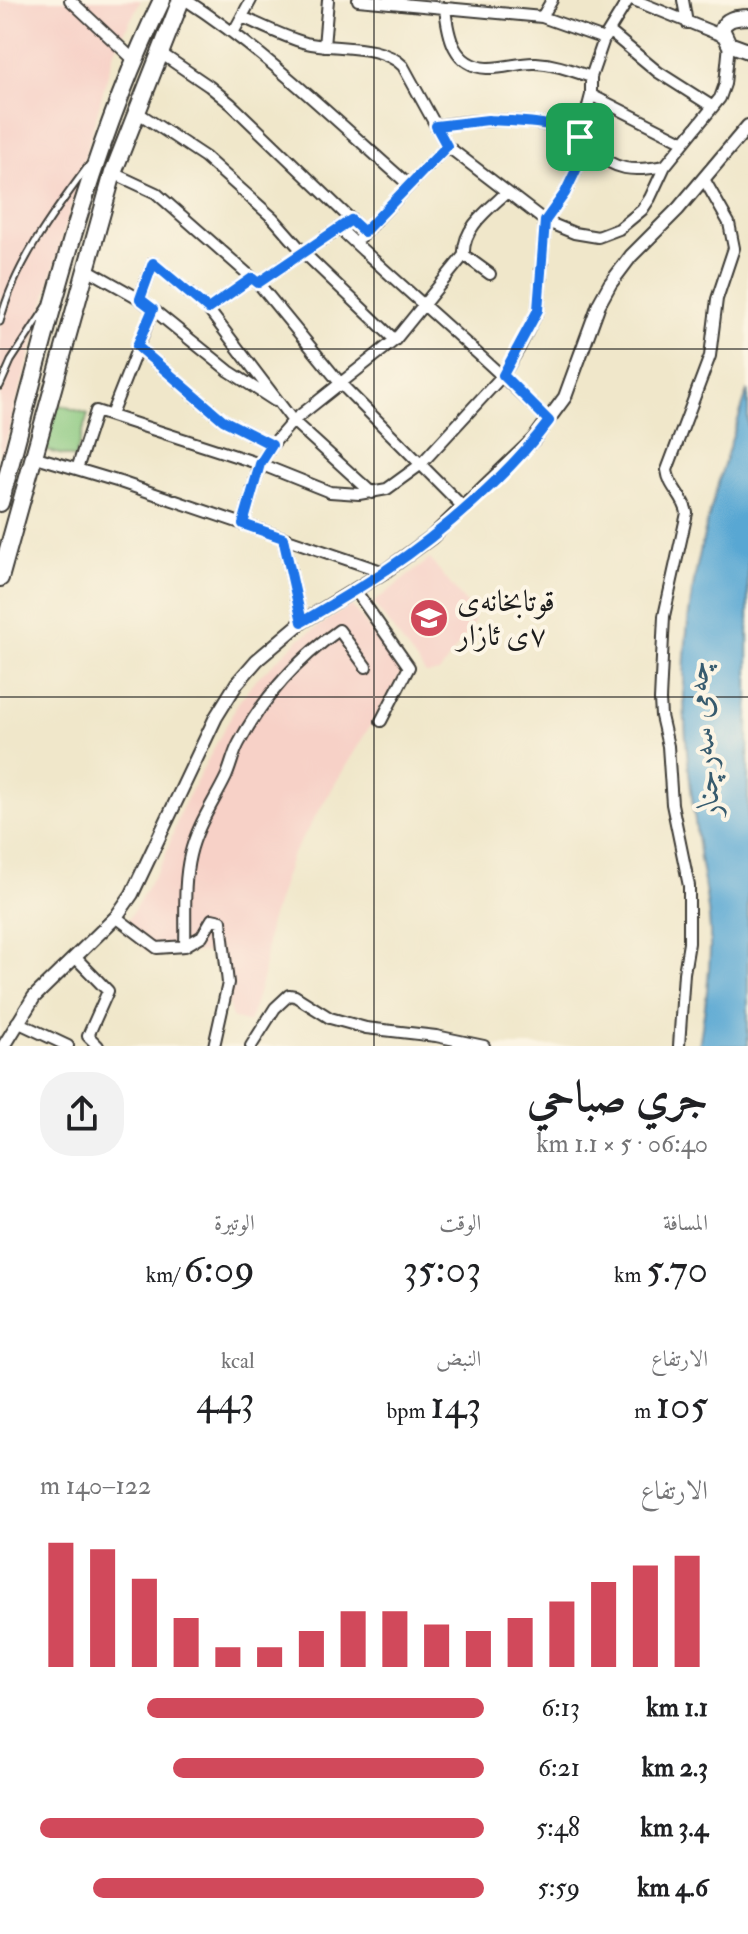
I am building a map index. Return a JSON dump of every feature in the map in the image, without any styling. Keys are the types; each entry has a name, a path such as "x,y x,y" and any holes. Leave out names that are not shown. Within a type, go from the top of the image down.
{"main road":[{"path":"0,503 101,148 134,60 162,0"},
{"path":"0,578 113,173 159,52 184,0"},
{"path":"748,17 725,23 722,29 727,41 748,51"}],"street":[{"path":"70,0 134,60"},
{"path":"184,0 234,31 276,65 409,185"},
{"path":"234,31 251,0"},
{"path":"324,46 328,0"},
{"path":"358,0 427,3 445,8 465,4 542,17 607,35 713,107"},
{"path":"542,17 552,0"},
{"path":"580,137 591,95 591,77 607,35 628,0"},
{"path":"242,17 288,37 324,46 376,52 398,60 447,146 545,221 574,233 598,237 608,235 642,210 665,166 723,92 727,41 634,0"},
{"path":"683,0 687,23"},
{"path":"445,8 449,40 457,54 466,61 487,68 548,64 591,77"},
{"path":"159,52 231,104 364,232"},
{"path":"591,95 684,142"},
{"path":"137,112 205,157 273,218 303,252 395,340"},
{"path":"436,126 488,120 567,130 580,137 587,147 608,163 628,170 665,166"},
{"path":"4,1046 34,997 116,917 140,878 209,730 231,691 257,660 302,622 384,572 432,537 521,453 549,421 569,388 599,304 610,284 631,256 678,209 748,126"},
{"path":"354,243 447,146"},
{"path":"77,469 96,411 260,464 330,492 372,493 396,485 420,465 503,375 538,310 545,221 565,193 587,147"},
{"path":"113,173 156,193 255,280 340,383 464,508"},
{"path":"679,1046 689,943 689,886 672,804 660,700 664,616 687,513 685,503 670,484 667,470 710,356 717,299 734,248 729,223 704,179"},
{"path":"243,524 260,464 272,445 293,421 395,340 464,255 464,242 476,223 507,192"},
{"path":"208,309 351,220"},
{"path":"339,228 423,307 503,375 549,421"},
{"path":"464,255 490,274"},
{"path":"140,299 153,263 208,309 293,421 372,493"},
{"path":"85,268 140,299 229,371 283,406"},
{"path":"111,415 153,309"},
{"path":"137,346 223,420 272,445"},
{"path":"33,456 384,572"},
{"path":"283,538 302,622"},
{"path":"355,590 409,667 381,721"},
{"path":"185,946 188,867 193,843 203,816 251,722 297,664 339,630 366,667"},
{"path":"116,917 157,948 185,946 202,936 212,919 221,921 228,983 214,1046"},
{"path":"75,957 108,991 88,1036 98,1046"},
{"path":"251,1046 275,1008 289,995 330,1018 366,1028 436,1036 484,1046"},
{"path":"17,1022 68,1046"}],"lane":[{"path":"0,322 14,284 39,239 101,148"},
{"path":"0,386 20,345 58,293"}],"shaded area":[{"path":"0,0 141,0 114,52 0,463"},
{"name":"قوتابخانەی ٧ی ئازار","path":"430,559 473,612 474,624 439,673 426,674 373,603"},
{"path":"351,605 403,671 291,857 269,926 263,976 249,1023 232,1018 214,952 151,954 122,930 164,859 181,810 238,703 255,680 301,638"}],"green space":[{"path":"57,404 88,414 75,458 44,450"}],"water":[{"name":"چەمی سەرچنار","path":"748,390 748,1046 699,1046 709,975 710,932 688,758 685,657 688,618 702,541"}],"place":[{"name":"قوتابخانەی ٧ی ئازار","path":"429,618"}],"route":[{"path":"488,120 519,122 567,130 580,137 587,147 565,193 545,221 538,310 503,375 549,421 521,453 432,537 384,572 302,622 283,538 243,524 260,464 272,445 223,420 137,346 153,309 140,299 153,263 208,309 252,278 258,283 351,220 364,232 447,146 436,126 488,120"}]}
